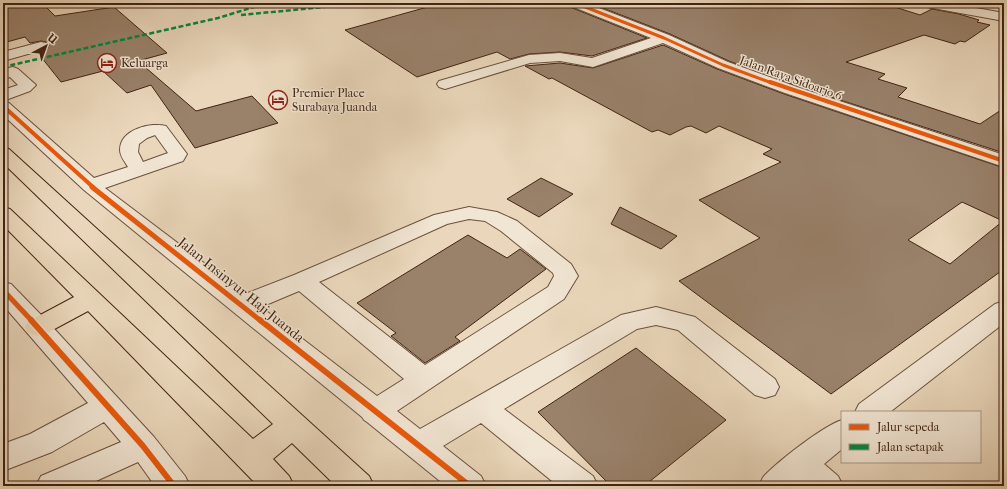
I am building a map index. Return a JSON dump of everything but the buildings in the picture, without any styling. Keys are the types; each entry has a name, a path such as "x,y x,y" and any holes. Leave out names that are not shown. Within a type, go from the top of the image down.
{"highway":[{"path":"3,153 358,486"},
{"path":"3,213 252,458 278,486"},
{"path":"38,327 90,300"},
{"path":"252,458 293,425"}],"street":[{"name":"Jalan Raya Sidoarjo 6","path":"575,3 664,38 723,65 791,90 1004,162"},
{"path":"926,3 1004,17"},
{"path":"445,84 529,59 560,57 594,63 664,38"},
{"path":"3,57 41,46"},
{"path":"3,74 13,72 28,85 3,96"},
{"name":"Jalan Insinyur Haji Juanda","path":"3,106 92,186 374,412 419,445 470,486"},
{"path":"92,186 139,169"},
{"path":"241,304 302,281 442,218 469,213 490,216 509,226 563,269 566,276 556,293 374,412"},
{"path":"302,281 424,380"},
{"path":"3,290 38,327 143,446 174,486"},
{"path":"870,411 1004,310"},
{"path":"419,445 630,321 656,316 686,324 765,387"},
{"path":"3,458 41,443 107,406"},
{"path":"482,408 582,486"},
{"path":"775,486 841,433"},
{"path":"52,486 143,446"},
{"path":"801,464 827,486"}],"marked path":[{"path":"3,67 218,18 267,3"},
{"path":"241,15 345,5"}],"cycle path":[{"path":"575,3 664,38 723,65 791,90 1004,161"},
{"path":"3,106 91,186 470,486"},
{"path":"3,290 38,327 143,446 174,486"}],"place":[{"name":"Keluarga","path":"107,63"},
{"name":"Premier Place Surabaya Juanda","path":"278,100"}]}
